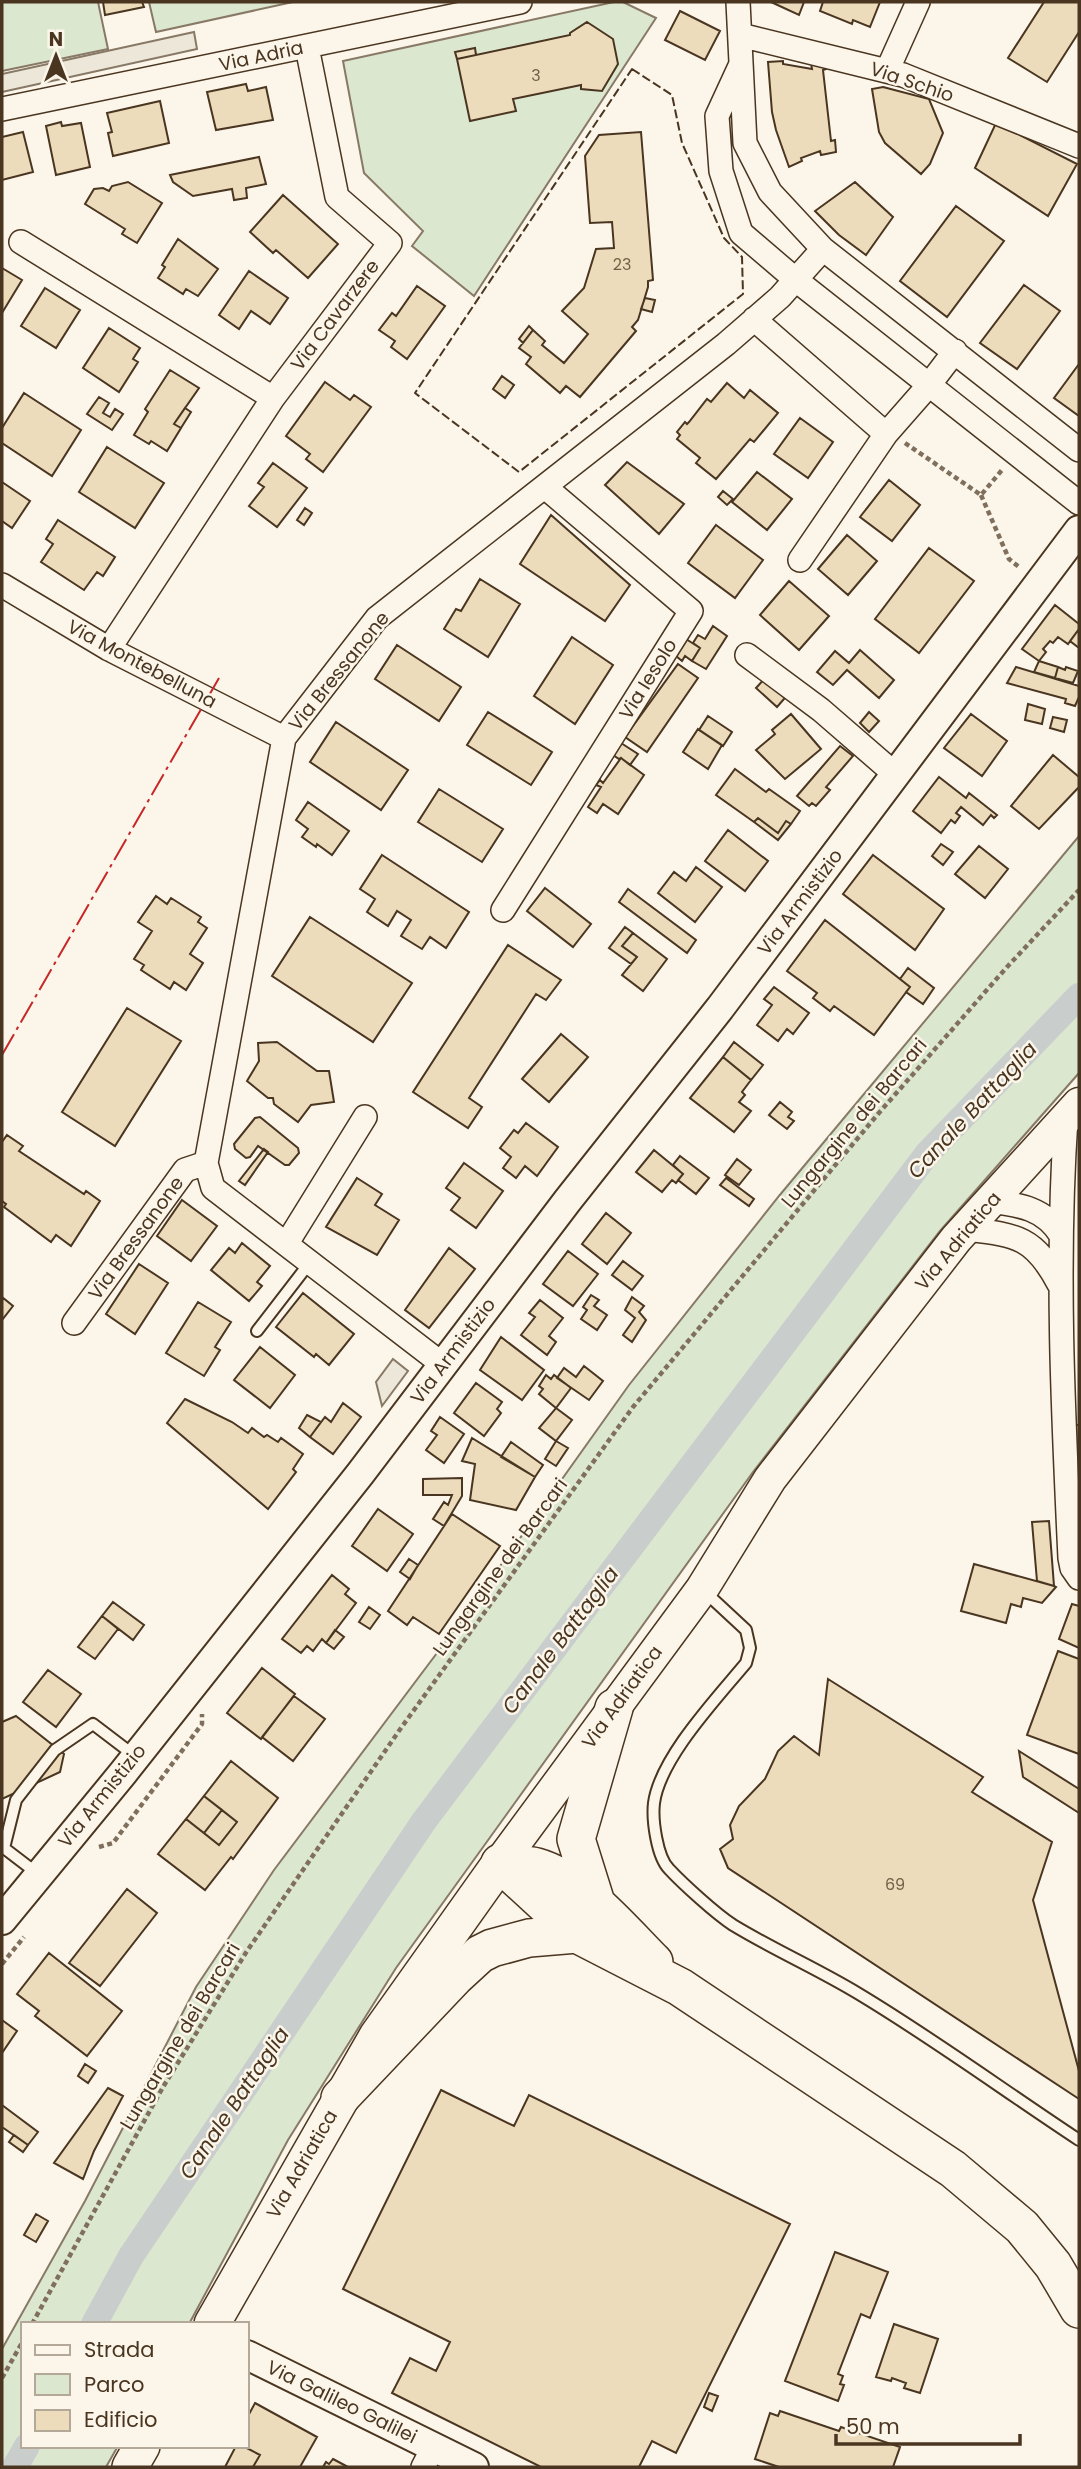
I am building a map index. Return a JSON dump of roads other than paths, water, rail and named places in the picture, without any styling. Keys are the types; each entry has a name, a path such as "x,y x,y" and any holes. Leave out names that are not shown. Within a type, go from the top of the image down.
{"highway":[{"path":"587,1920 576,1839 614,1708"},
{"path":"500,1863 953,2169 1022,2227 1053,2265 1079,2309"},
{"path":"340,2098 461,1970 480,1954 587,1920"}],"main road":[{"name":"Via Adriatica","path":"213,2322 377,2036 500,1863 702,1590 770,1479 965,1229 1072,1111"},
{"path":"130,2467 141,2448"}],"street":[{"name":"Via Adria","path":"2,109 520,2"},
{"path":"738,2 745,144 770,192 823,249 1079,450"},
{"path":"887,71 918,2"},
{"name":"Via Schio","path":"740,35 903,75 1079,146"},
{"name":"Via Cavarzere","path":"109,649 273,398 390,243 338,197 307,47"},
{"path":"741,64 717,116 720,172 741,233 796,280 1079,503"},
{"path":"21,242 273,398"},
{"name":"Via Bressanone","path":"442,1364 213,1188 206,1163 285,738 377,618 726,344 780,297 823,249"},
{"path":"754,319 895,438"},
{"path":"800,560 895,438 929,385 955,351"},
{"name":"Via Iesolo","path":"503,910 691,611 545,486"},
{"name":"Via Armistizio","path":"2,1920 360,1474 568,1200 720,1008 1079,530"},
{"name":"Via Montebelluna","path":"2,585 109,649 285,738"},
{"path":"747,655 821,710 896,775"},
{"path":"1072,1111 1061,1235 1060,1287 1066,1377 1070,1558 1072,1568 1079,1578"},
{"path":"287,1243 365,1118"},
{"name":"Via Bressanone","path":"75,1323 184,1170 206,1163"},
{"path":"990,1201 1019,1205 1041,1214 1052,1222 1061,1235"},
{"path":"965,1229 1004,1234 1030,1245 1047,1261 1060,1287"},
{"name":"Via Galileo Galilei","path":"248,2356 428,2458 474,2467"}],"lane":[{"path":"257,1331 311,1261"},
{"path":"702,1590 746,1630 750,1648 746,1663 680,1743 664,1774 654,1803 656,1834 667,1868 731,1923 862,1996 1079,2140"},
{"path":"39,1875 4,1848 16,1800 55,1751 93,1724 135,1756"}],"waterway":[{"name":"Canale Battaglia","path":"95,2322 131,2256 424,1821 927,1154 1079,996"},
{"name":"Canale Battaglia","path":"15,2467 26,2448"}]}
